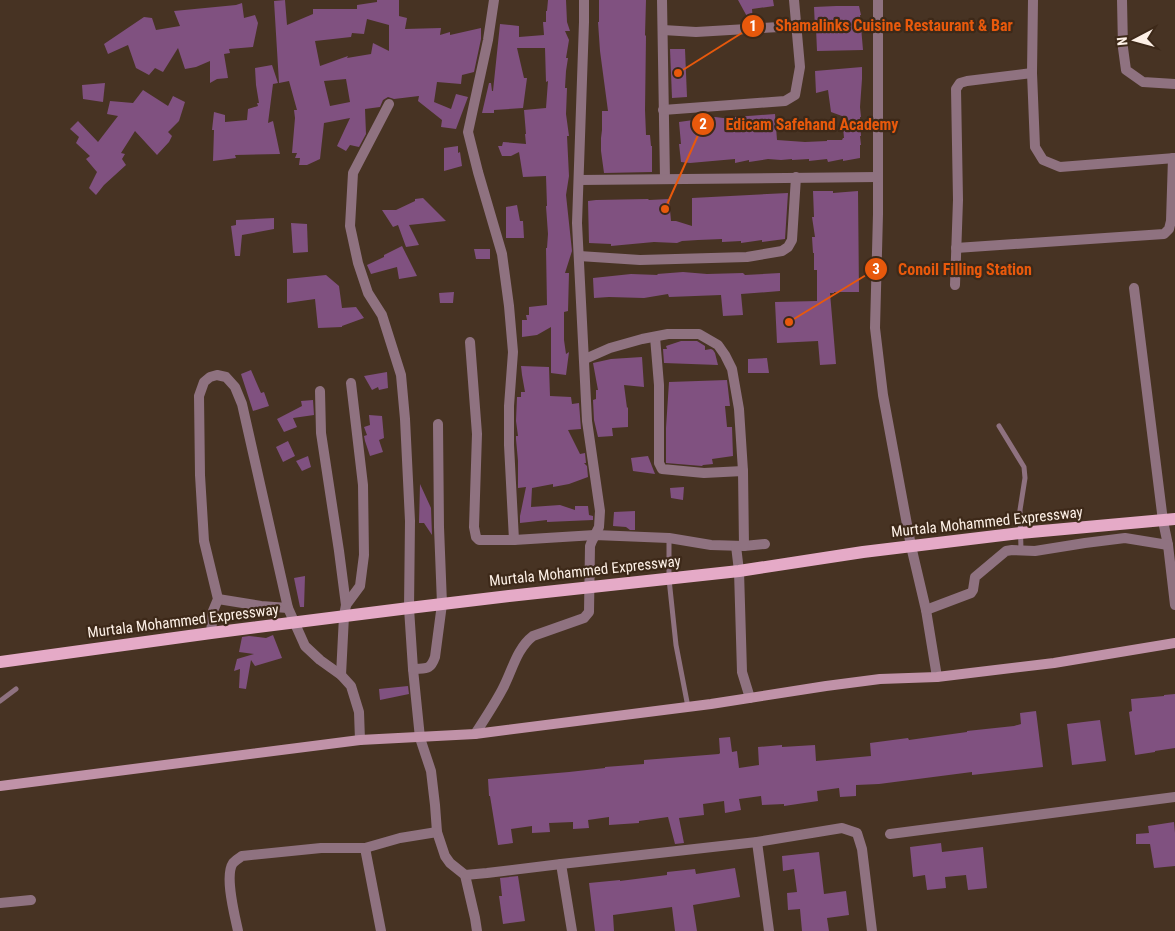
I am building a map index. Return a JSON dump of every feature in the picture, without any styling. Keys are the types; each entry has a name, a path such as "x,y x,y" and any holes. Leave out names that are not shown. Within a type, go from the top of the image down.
{"main road":[{"name":"Murtala Mohammed Expressway","path":"0,662 211,632 294,623 345,610 409,608 739,571 863,552 1020,533 1169,520"},
{"path":"0,786 360,740 475,734 688,707 880,679 937,677 1054,663 1175,643"}],"street":[{"path":"494,0 488,40 468,132 502,254 509,306 514,352 509,406 514,540"},
{"path":"475,734 502,689 520,649 526,641 533,636 587,616 589,612 590,546 599,527 600,511 587,421 577,223 584,0"},
{"path":"662,0 665,179"},
{"path":"663,110 785,101 794,95 800,67 794,0"},
{"path":"878,0 878,176 875,328 883,395 911,546 926,610 937,677"},
{"path":"956,248 1164,234 1169,229 1174,158 1060,167 1043,160 1036,147 1032,73 1033,0"},
{"path":"1122,0 1123,48 1126,70 1143,82 1175,84"},
{"path":"662,30 696,32 796,26"},
{"path":"955,284 958,200 956,89 960,83 967,81 1032,73"},
{"path":"389,104 353,173 350,226 358,263 368,293 382,315 401,375 410,521 409,608 420,738 431,771 437,832 445,856 464,875 477,931"},
{"path":"579,180 878,176"},
{"path":"579,256 640,260 730,258 782,251 788,247 792,240 796,177"},
{"path":"1134,288 1169,520 1168,545 1175,605"},
{"path":"585,359 610,348 668,334 699,334 718,345 725,355 732,370 739,409 743,470 739,571 742,672 750,698"},
{"path":"655,337 659,463 662,469 704,473 743,470"},
{"path":"470,342 477,434 474,527 476,537 479,540 514,540 595,535 669,538 712,546 765,544"},
{"path":"211,632 218,599 204,540 200,475 199,396 204,382 210,377 217,375 226,377 235,387 242,404 288,608 304,646 320,660 341,674 352,686 359,712 360,740"},
{"path":"345,610 360,586 364,554 363,485 350,383"},
{"path":"320,391 321,433 339,551 345,610 341,674"},
{"path":"413,669 429,668 433,665 442,604 438,424"},
{"path":"926,610 971,593 975,577 1006,551 1035,551 1125,538 1168,545"},
{"path":"218,599 288,608"},
{"path":"890,834 1175,797"},
{"path":"464,875 757,842 842,828 857,833 862,849 872,931"},
{"path":"238,931 231,901 229,872 233,863 242,856 320,848 365,848 400,838 437,832"},
{"path":"757,842 769,931"},
{"path":"365,848 381,931"},
{"path":"561,864 572,931"},
{"path":"0,904 31,900"}],"lane":[{"path":"999,426 1024,467 1025,478 1020,510 1021,550"},
{"path":"669,538 669,578 676,645 688,707"},
{"path":"0,701 16,689"}],"building":[{"path":"285,0 287,25 313,14 313,9 357,9 357,5 377,2 377,0 399,0 399,16 407,18 405,29 441,28 440,35 450,32 450,35 481,28 481,39 474,72 462,75 461,84 437,82 434,102 451,109 456,94 468,97 456,129 441,127 442,120 418,101 419,96 394,99 388,97 383,100 380,107 365,109 366,134 359,147 350,145 346,151 337,146 350,118 324,123 320,159 307,165 299,165 300,158 295,158 297,153 292,153 294,110 297,110 289,81 279,83 274,1","holes":["367,19 389,25 389,51 373,43 371,54 347,58 348,56 320,66 315,41 351,37 352,33 364,34","346,79 350,102 330,106 324,81"]},
{"path":"548,0 566,0 567,22 570,31 565,31 569,40 565,88 567,88 566,114 569,136 567,136 569,176 566,195 572,251 565,273 569,273 568,311 564,312 566,354 569,352 566,375 551,373 551,327 537,335 522,337 522,320 527,320 526,315 529,315 529,307 547,305 546,248 548,234 546,176 523,177 519,152 511,156 502,156 498,146 502,146 503,142 526,144 524,110 546,108 548,81 546,82 545,48 517,48 524,78 527,78 523,108 494,110 494,113 482,113 489,83 491,83 493,91 500,24 519,26 519,37 544,35 543,22 546,22"},
{"path":"599,0 646,0 645,110 646,135 650,135 652,146 652,172 604,173 601,151 602,111 608,111 600,51"},
{"path":"738,0 773,0 774,6 752,9 753,22 750,22"},
{"path":"242,3 244,18 255,15 258,23 253,47 229,49 230,53 224,54 228,78 217,79 210,83 210,61 185,69 178,48 163,72 155,68 149,75 136,68 128,45 108,54 104,44 144,17 152,18 156,30 180,26 174,11"},
{"path":"859,6 863,50 817,51 814,7"},
{"path":"670,49 685,49 687,97 672,98"},
{"path":"272,65 278,83 273,84 268,123 273,121 280,154 235,155 236,158 213,161 214,130 212,130 214,112 225,115 225,122 247,120 248,109 258,106 257,103 259,103 255,68"},
{"path":"862,67 860,158 828,162 827,159 809,161 809,159 768,159 735,163 735,159 681,162 679,122 715,117 775,114 777,140 805,142 842,140 844,138 842,116 831,112 828,90 816,93 815,71"},
{"path":"105,83 103,102 83,99 82,85"},
{"path":"143,90 168,106 173,96 185,102 179,121 168,132 172,136 157,155 135,131 121,153 125,154 122,159 126,165 96,195 89,188 97,172 86,159 90,156 76,143 79,137 70,129 78,121 98,142 118,116 107,114 110,101 133,103"},
{"path":"458,146 462,166 444,171 444,148"},
{"path":"813,191 833,191 833,193 858,191 859,292 830,293 836,364 820,365 818,341 777,343 775,302 817,301 817,270 814,270 812,237 815,237 812,217 814,217"},
{"path":"788,193 785,239 741,243 741,241 722,242 722,239 611,246 611,244 589,243 588,201 669,199 671,221 692,226 692,198"},
{"path":"423,198 446,221 409,225 419,245 406,247 398,225 393,227 382,210 396,210 415,201 415,199"},
{"path":"517,205 520,221 523,221 524,238 506,238 506,207"},
{"path":"274,218 274,229 242,235 240,256 235,256 231,226 236,225 236,220"},
{"path":"291,223 307,224 308,252 293,253"},
{"path":"402,246 417,276 399,279 397,267 371,274 367,265"},
{"path":"474,249 490,249 490,259 476,259"},
{"path":"683,272 707,274 743,273 745,275 780,273 780,291 741,294 743,315 723,316 721,295 669,297 668,294 644,298 594,298 593,278"},
{"path":"326,275 339,286 342,308 356,307 364,318 342,327 318,328 315,299 287,303 287,279"},
{"path":"454,292 453,303 440,303 439,293"},
{"path":"681,341 697,341 705,346 705,350 713,350 718,365 664,363 663,349 667,349 666,346"},
{"path":"642,357 644,387 624,385 628,407 628,427 612,428 613,436 598,437 594,420 593,400 596,399 596,390 598,390 593,363 611,359"},
{"path":"767,358 769,373 748,373 748,359"},
{"path":"521,366 549,367 550,396 571,397 572,404 579,403 581,429 568,430 580,454 585,453 586,463 584,463 587,466 588,477 569,484 553,487 553,484 532,488 531,507 560,505 575,510 575,506 588,506 589,515 593,516 593,520 547,522 547,520 520,523 526,487 518,488 517,397 521,397 521,392 525,392"},
{"path":"251,370 261,393 264,392 269,406 253,411 241,374"},
{"path":"387,372 388,388 379,390 378,387 372,390 364,376"},
{"path":"727,380 730,406 725,406 727,427 732,427 733,456 712,459 713,464 702,466 666,463 669,382"},
{"path":"313,400 314,415 293,418 297,427 284,432 277,419 302,406 301,401"},
{"path":"369,415 382,416 384,438 379,440 383,452 370,456 364,436 367,435 364,427 370,425"},
{"path":"288,441 295,456 283,462 276,447"},
{"path":"308,456 311,467 302,471 296,461"},
{"path":"648,456 655,474 633,471 631,458"},
{"path":"420,484 431,508 432,535 424,523 419,523"},
{"path":"684,487 683,500 671,498 670,488"},
{"path":"635,511 635,530 613,526 614,512"},
{"path":"305,576 304,607 300,607 294,578"},
{"path":"273,635 282,658 255,666 251,660 246,689 239,688 240,669 234,671 237,659 254,654 239,652 242,637 266,638"},
{"path":"408,686 409,694 380,700 379,689"},
{"path":"1175,694 1175,748 1135,755 1129,712 1132,711 1131,699"},
{"path":"1036,711 1043,767 972,775 972,772 879,784 856,785 856,796 840,797 839,788 817,791 818,801 784,806 784,804 762,805 761,796 739,799 741,810 725,813 724,801 703,804 704,815 679,818 684,843 675,844 668,817 639,821 639,823 609,825 609,817 588,820 589,828 573,829 573,822 549,823 550,832 532,833 532,826 511,829 513,843 498,845 489,796 488,779 644,764 644,760 719,754 719,738 730,737 732,752 737,751 739,768 759,765 758,747 815,745 816,761 871,756 870,743 908,738 909,740 1014,726 1021,724 1020,713"},
{"path":"1100,720 1106,761 1072,765 1067,724"},
{"path":"1174,822 1175,866 1154,868 1150,844 1136,844 1136,834 1149,833 1148,826"},
{"path":"941,843 942,852 983,847 987,888 968,890 966,875 945,877 946,888 927,890 925,875 913,877 910,847"},
{"path":"819,852 824,894 846,891 849,915 827,918 829,931 802,931 800,909 788,910 787,893 797,892 794,869 783,871 782,856"},
{"path":"735,868 740,897 693,905 697,931 675,931 672,907 613,915 614,931 595,931 589,883 667,875 667,872 695,869 696,874"},
{"path":"518,876 525,921 503,924 499,896 502,896 500,878"}],"place":[{"name":"Shamalinks Cuisine Restaurant & Bar","path":"678,73"},
{"name":"Edicam Safehand Academy","path":"665,209"},
{"name":"Conoil Filling Station","path":"789,322"}]}
